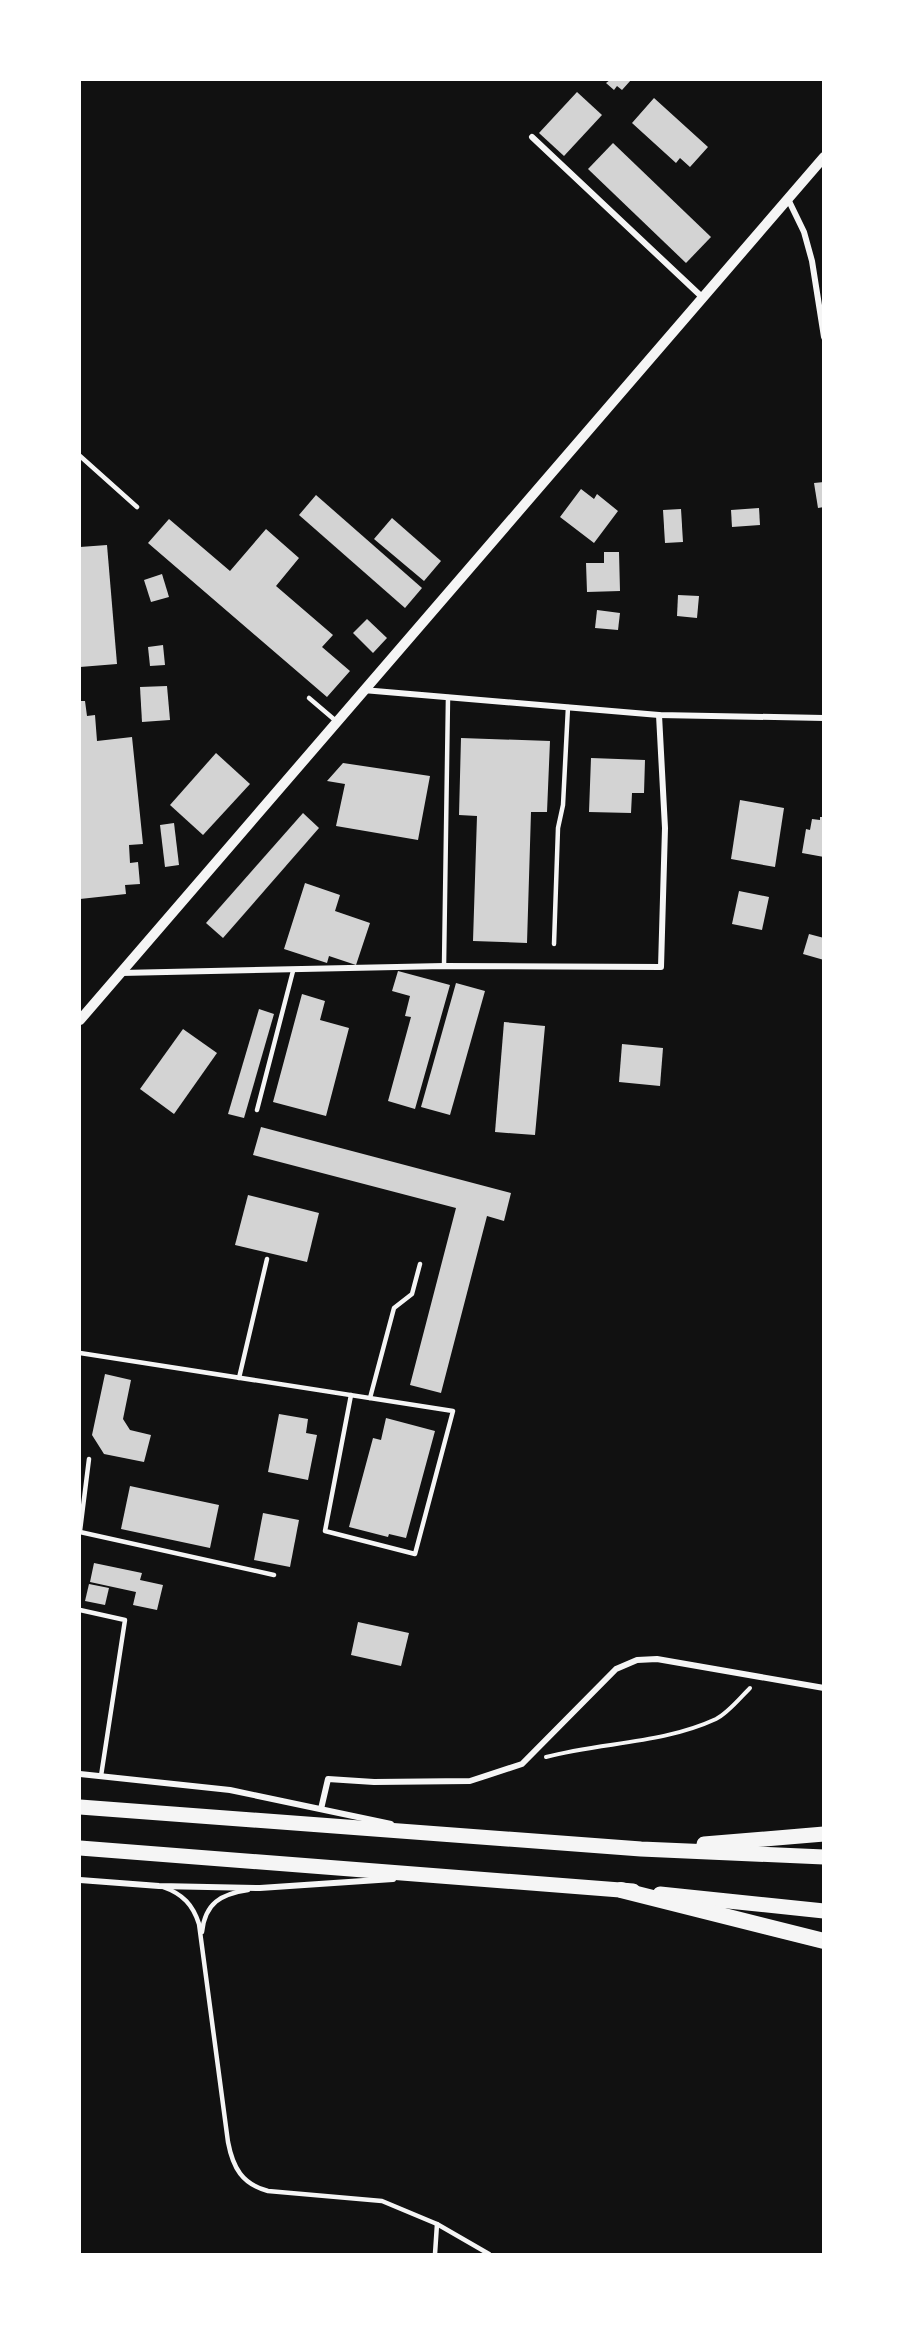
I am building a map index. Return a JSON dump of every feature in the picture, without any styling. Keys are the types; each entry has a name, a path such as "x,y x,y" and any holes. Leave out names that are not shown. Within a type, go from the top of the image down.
{"highway":[{"path":"80,1808 641,1849 824,1857"},
{"path":"641,1849 824,1834"},
{"path":"80,1848 460,1876 824,1911"},
{"path":"621,1890 824,1941"}],"street":[{"path":"532,137 702,297"},
{"path":"80,1020 824,157"},
{"path":"788,199 804,232 812,261 824,337"},
{"path":"363,690 659,716 824,718"},
{"path":"120,973 444,966 661,967 665,828 659,716"},
{"path":"321,1809 328,1779 374,1782 470,1781 522,1764 616,1669 637,1659 657,1659 824,1688"},
{"path":"80,1774 230,1790 453,1835"},
{"path":"80,1880 159,1886 260,1888 460,1876"}],"lane":[{"path":"80,456 137,507"},
{"path":"444,966 448,697"},
{"path":"309,698 336,721"},
{"path":"554,944 558,828 563,805 568,707"},
{"path":"257,1110 293,971"},
{"path":"239,1378 267,1259"},
{"path":"370,1398 394,1308 412,1294 420,1263"},
{"path":"80,1353 239,1378 351,1395 370,1398 453,1412 415,1554 325,1531 351,1395"},
{"path":"89,1459 80,1532 274,1575"},
{"path":"80,1610 125,1620 101,1776"},
{"path":"159,1886 180,1895 191,1905 201,1937 228,2142 237,2172 245,2181 256,2188 268,2191 373,2199 391,2204 437,2224 489,2254"},
{"path":"201,1937 206,1914 216,1900 235,1892 260,1888"},
{"path":"435,2254 437,2224"}],"path":[{"path":"522,1764 561,1753 645,1741 717,1718 761,1677"}],"building":[{"path":"610,80 631,80 622,90 617,86 614,90 606,83"},
{"path":"577,92 602,115 564,156 539,133"},
{"path":"654,98 708,147 690,167 680,158 676,163 632,123"},
{"path":"613,143 711,237 686,263 588,169"},
{"path":"824,482 824,507 818,508 814,483"},
{"path":"581,489 594,499 597,494 618,511 594,543 560,517"},
{"path":"316,495 422,588 405,608 299,515"},
{"path":"759,508 760,525 732,527 731,510"},
{"path":"681,509 683,542 665,543 663,510"},
{"path":"392,518 441,561 424,581 374,539"},
{"path":"169,519 230,571 266,529 299,558 276,586 333,635 322,647 350,671 327,697 148,543"},
{"path":"107,545 117,664 80,667 80,547"},
{"path":"604,552 619,552 620,591 587,592 586,563 604,563"},
{"path":"162,574 169,597 151,602 144,580"},
{"path":"678,595 699,596 697,618 677,616"},
{"path":"597,610 620,613 618,630 595,628"},
{"path":"367,619 387,638 373,653 353,633"},
{"path":"163,645 165,665 150,666 148,647"},
{"path":"167,686 170,720 142,722 140,687"},
{"path":"80,701 85,701 87,716 95,715 97,741 132,737 143,844 129,845 130,863 138,862 140,884 125,885 126,894 80,899"},
{"path":"461,738 550,741 547,812 531,812 527,943 473,941 477,816 459,815"},
{"path":"216,753 250,784 203,835 170,805"},
{"path":"591,758 645,760 644,793 632,793 631,813 589,812"},
{"path":"343,763 430,776 418,840 336,826 345,784 327,781"},
{"path":"740,800 784,808 775,867 731,859"},
{"path":"303,813 319,828 223,938 206,923"},
{"path":"820,817 824,817 824,857 802,853 806,829 810,830 812,819 820,820"},
{"path":"174,823 179,865 165,867 160,825"},
{"path":"305,883 340,895 335,911 370,923 356,965 329,956 327,963 284,949"},
{"path":"739,891 769,897 762,930 732,924"},
{"path":"809,934 824,938 824,960 803,954"},
{"path":"398,971 450,985 415,1109 388,1101 411,1017 405,1016 410,996 392,991"},
{"path":"456,983 485,991 450,1115 421,1107"},
{"path":"302,994 325,1001 320,1020 349,1028 326,1116 273,1102"},
{"path":"259,1009 274,1014 244,1118 228,1114"},
{"path":"504,1022 545,1026 535,1135 495,1132"},
{"path":"183,1029 217,1053 174,1114 140,1089"},
{"path":"622,1044 663,1048 660,1086 619,1082"},
{"path":"261,1127 511,1193 504,1221 487,1216 441,1393 410,1385 456,1208 253,1155"},
{"path":"248,1195 319,1213 307,1262 235,1245"},
{"path":"105,1374 131,1380 123,1419 130,1430 151,1435 144,1462 104,1454 92,1435"},
{"path":"279,1414 308,1419 306,1433 317,1435 308,1480 268,1472"},
{"path":"386,1418 435,1431 406,1538 389,1534 388,1537 349,1527 373,1438 381,1440"},
{"path":"130,1486 219,1505 210,1548 121,1529"},
{"path":"263,1513 299,1520 290,1567 254,1560"},
{"path":"94,1563 142,1573 140,1580 163,1585 157,1610 133,1605 136,1592 90,1582"},
{"path":"89,1584 109,1588 105,1605 85,1601"},
{"path":"358,1622 409,1633 401,1666 351,1655"}]}
